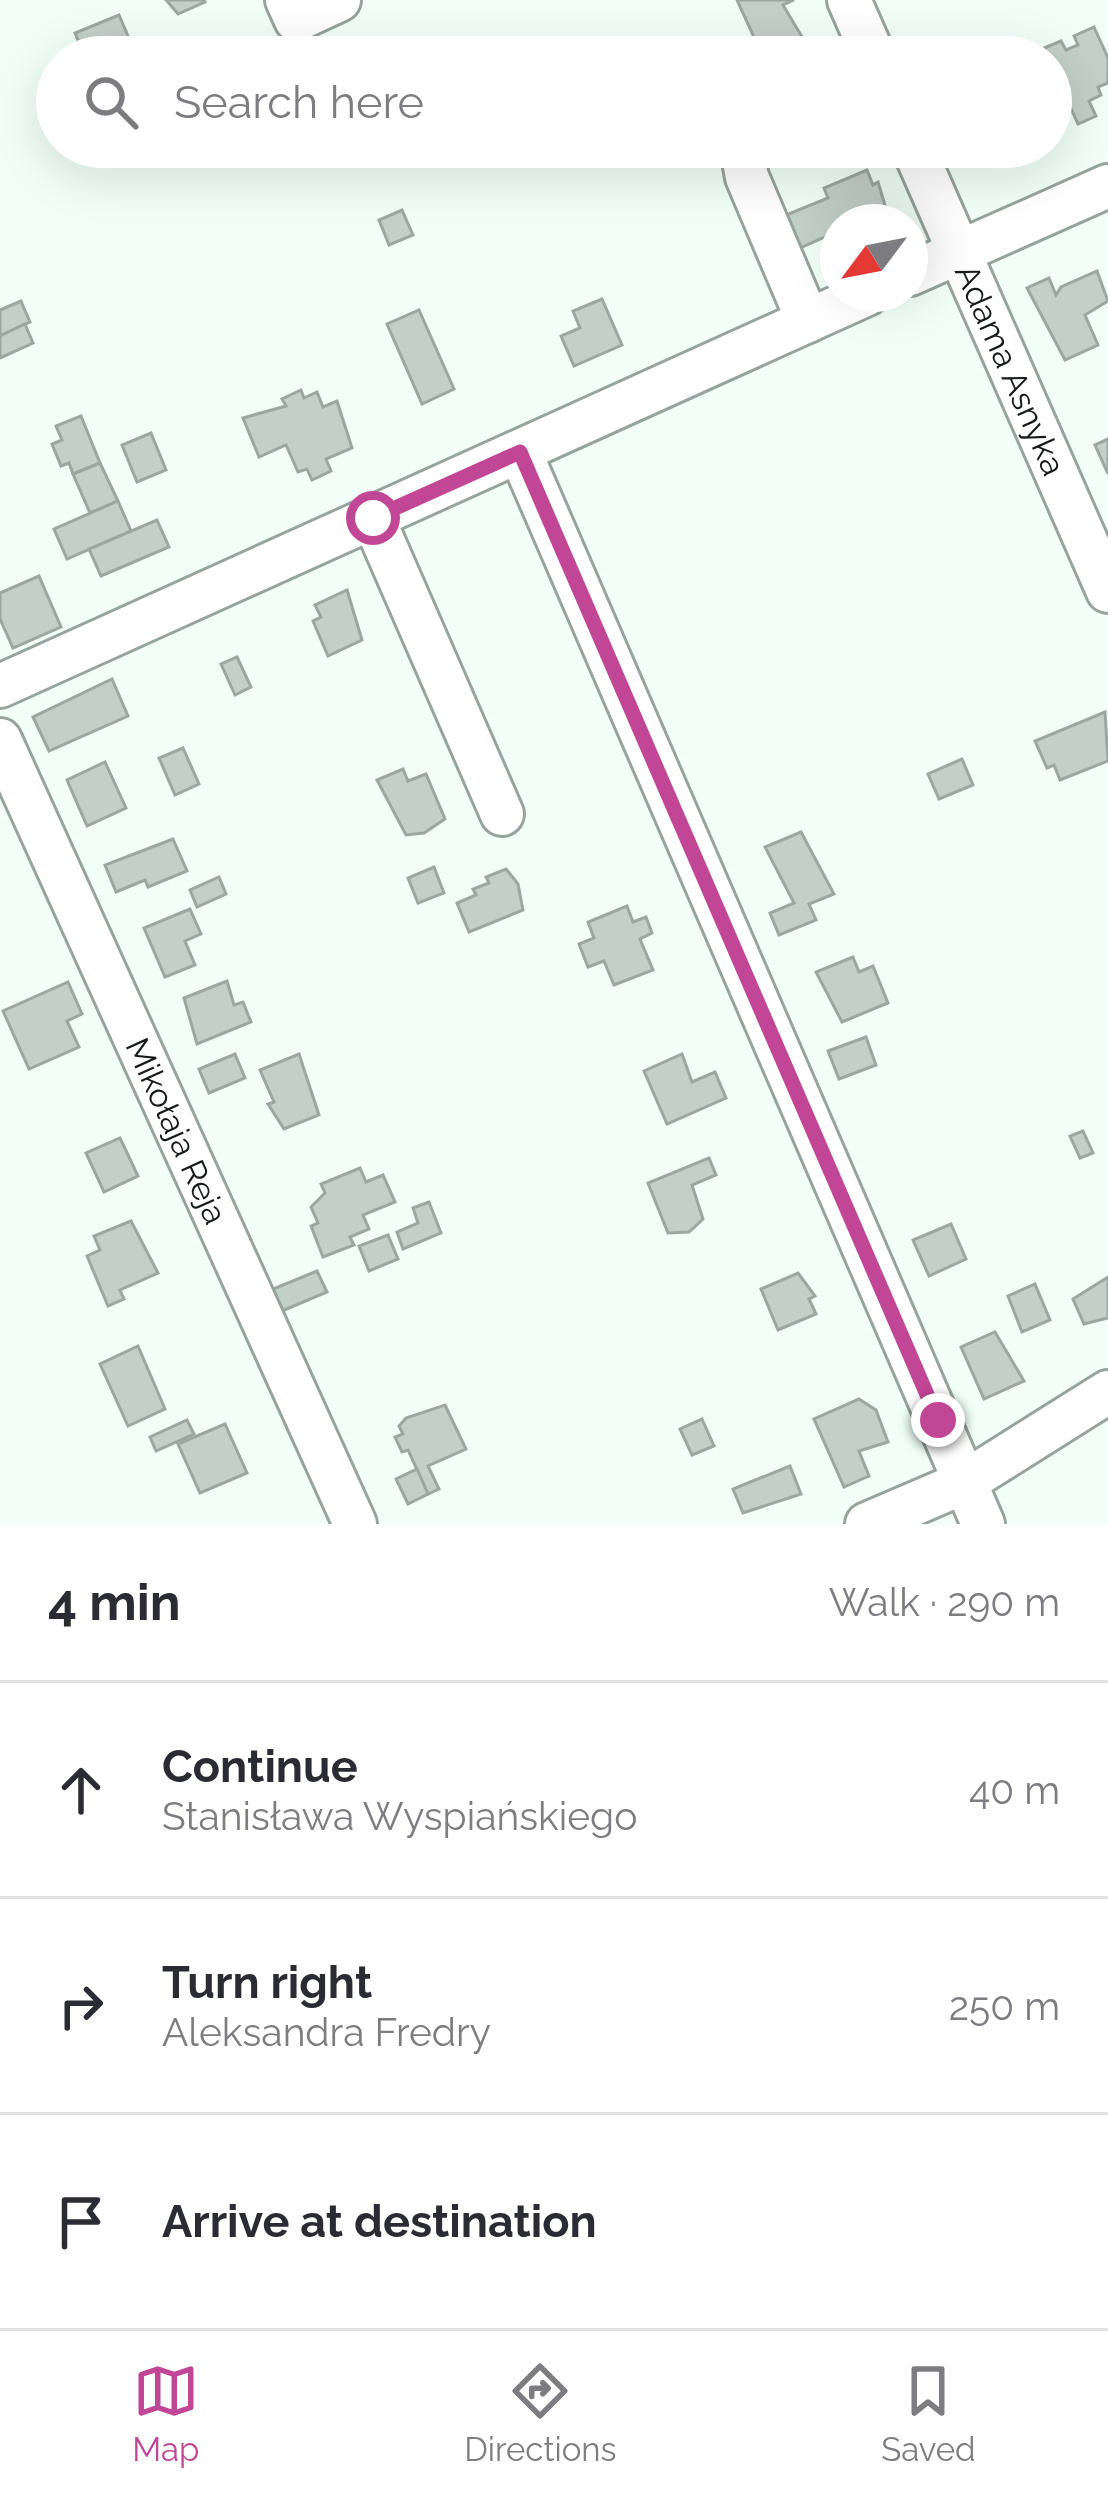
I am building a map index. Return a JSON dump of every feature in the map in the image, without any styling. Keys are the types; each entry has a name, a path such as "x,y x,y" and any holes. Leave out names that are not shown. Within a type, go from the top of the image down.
{"street":[{"path":"292,10 339,0"},
{"path":"849,0 865,36"},
{"path":"745,168 808,321"},
{"name":"Adama Asnyka","path":"922,168 1108,591"},
{"path":"928,266 1108,186"},
{"path":"0,686 828,312"},
{"path":"520,452 983,1524"},
{"path":"373,518 502,814"},
{"name":"Mikołaja Reja","path":"0,740 355,1524"},
{"path":"867,1524 965,1482 1108,1392"}],"building":[{"path":"166,0 204,0 205,2 178,14"},
{"path":"737,0 794,0 783,5 801,36 753,36"},
{"path":"119,15 128,36 76,36"},
{"path":"1094,27 1108,58 1108,83 1098,87 1101,95 1089,101 1096,116 1078,124 1072,111 1072,48 1078,45 1074,36"},
{"path":"867,170 873,185 878,182 885,204 820,204 820,239 800,248 786,215 828,198 824,188"},
{"path":"402,210 413,235 389,245 379,220"},
{"path":"1097,271 1108,301 1085,315 1098,345 1065,360 1027,288 1049,278 1056,295 1061,287"},
{"path":"602,299 622,345 574,366 561,336 580,328 573,311"},
{"path":"21,301 30,322 0,336 0,310"},
{"path":"419,310 454,389 422,404 387,324"},
{"path":"25,324 33,343 0,358 0,336"},
{"path":"301,390 304,398 317,392 323,407 337,401 352,448 326,459 331,471 312,480 307,469 298,472 286,445 259,457 243,418 286,406 282,399"},
{"path":"81,416 100,463 73,474 69,463 61,466 52,444 62,440 56,426"},
{"path":"151,433 166,470 137,482 122,445"},
{"path":"1108,439 1108,474 1095,445"},
{"path":"100,463 118,501 90,513 73,474"},
{"path":"118,501 131,531 67,559 54,529"},
{"path":"157,520 169,547 101,576 89,549"},
{"path":"39,576 61,627 13,648 0,619 0,593"},
{"path":"347,590 362,640 328,656 313,621 321,617 315,605"},
{"path":"237,657 251,687 235,695 221,664"},
{"path":"112,679 128,716 49,751 33,717"},
{"path":"1105,712 1108,761 1060,780 1054,765 1047,768 1035,741"},
{"path":"183,748 199,784 175,795 159,758"},
{"path":"962,759 973,785 939,799 928,774"},
{"path":"105,762 126,808 87,826 67,780"},
{"path":"403,769 408,781 426,774 445,819 424,833 406,835 377,780"},
{"path":"801,832 834,894 809,904 816,920 779,935 770,913 794,903 765,847"},
{"path":"173,839 187,871 148,887 145,880 116,892 105,865"},
{"path":"434,867 444,893 418,903 408,878"},
{"path":"506,869 518,884 523,910 469,932 457,903 476,895 473,889 489,883 486,877"},
{"path":"219,877 226,894 197,907 190,890"},
{"path":"627,906 633,922 646,917 652,933 640,939 653,970 614,985 604,961 588,967 579,944 594,938 588,922"},
{"path":"190,909 201,934 185,941 195,965 165,977 144,928"},
{"path":"853,957 859,972 873,966 888,1003 842,1022 816,972"},
{"path":"227,981 234,1005 243,1002 251,1022 197,1044 184,998"},
{"path":"68,982 82,1014 67,1021 79,1047 29,1069 3,1011"},
{"path":"866,1037 876,1065 839,1079 828,1051"},
{"path":"235,1054 245,1078 209,1093 199,1069"},
{"path":"299,1054 319,1115 284,1129 268,1104 274,1102 260,1070"},
{"path":"682,1054 692,1082 715,1072 726,1098 667,1124 644,1071"},
{"path":"1083,1131 1093,1153 1080,1158 1070,1136"},
{"path":"120,1138 138,1176 104,1192 86,1153"},
{"path":"709,1158 716,1175 692,1185 703,1219 689,1232 668,1233 648,1183"},
{"path":"360,1168 366,1182 383,1175 395,1202 363,1215 369,1229 350,1237 354,1245 323,1257 311,1226 318,1223 311,1207 325,1193 321,1184"},
{"path":"429,1202 441,1233 403,1249 397,1232 418,1223 413,1208"},
{"path":"131,1221 158,1273 120,1290 124,1299 108,1306 87,1256 100,1250 94,1236"},
{"path":"951,1224 966,1259 929,1276 913,1240"},
{"path":"388,1235 398,1259 369,1271 359,1246"},
{"path":"317,1271 327,1292 282,1311 273,1289"},
{"path":"798,1273 815,1296 809,1299 816,1314 778,1330 761,1289"},
{"path":"1108,1277 1108,1318 1084,1324 1073,1299"},
{"path":"1035,1284 1050,1320 1022,1332 1008,1296"},
{"path":"995,1332 1024,1381 984,1399 961,1347"},
{"path":"138,1346 165,1409 128,1426 100,1364"},
{"path":"859,1399 876,1410 888,1442 859,1451 869,1476 844,1487 814,1419"},
{"path":"445,1405 466,1449 428,1466 439,1489 428,1494 408,1450 402,1452 395,1437 403,1434 399,1426 406,1418"},
{"path":"702,1419 714,1446 692,1455 680,1429"},
{"path":"187,1420 194,1434 156,1451 150,1437"},
{"path":"225,1424 247,1473 200,1493 178,1444"},
{"path":"790,1466 801,1494 743,1513 733,1489"},
{"path":"417,1469 428,1494 408,1504 396,1479"}],"route":[{"path":"373,518 520,452 938,1420"}]}
